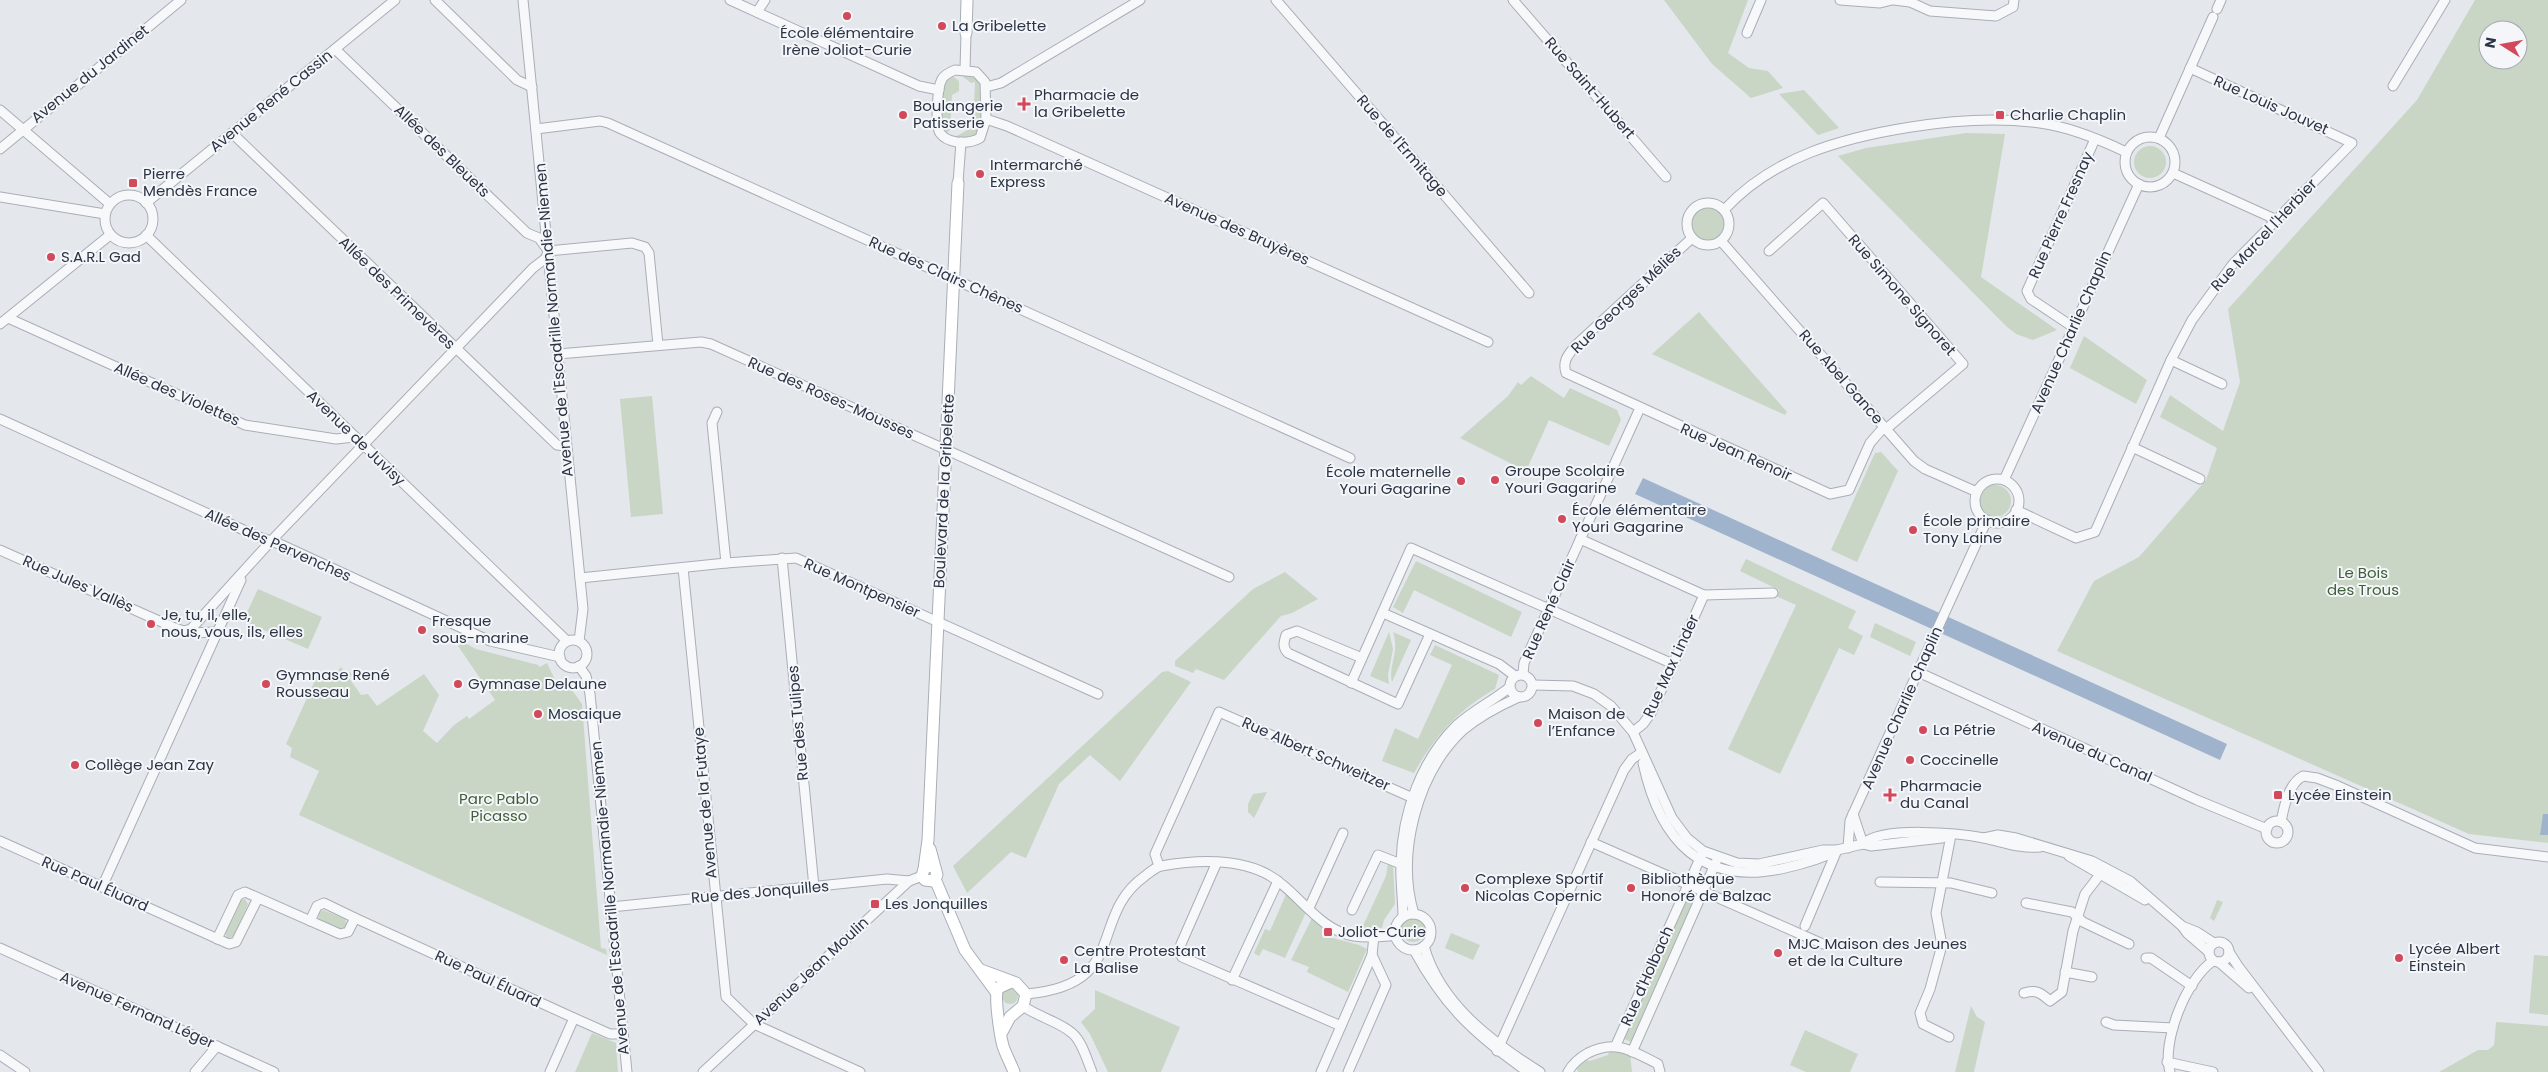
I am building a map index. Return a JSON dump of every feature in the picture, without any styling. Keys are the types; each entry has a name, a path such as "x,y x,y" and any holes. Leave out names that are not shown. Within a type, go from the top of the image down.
{"main road":[{"path":"966,33 967,0"},
{"name":"Boulevard de la Gribelette","path":"958,183 928,840 929,873 965,950 996,992"},
{"path":"980,970 1021,986 1021,1004 1010,1017 1002,1033"},
{"path":"1012,982 1002,984 996,992 996,1002 999,1007 1003,1045 1014,1072"},
{"path":"999,1007 1006,1012 1021,1004"}],"street":[{"name":"Avenue du Jardinet","path":"0,148 180,0"},
{"name":"Avenue René Cassin","path":"146,203 395,0"},
{"path":"434,0 517,80 532,87"},
{"name":"Avenue de l'Escadrille Normandie-Niemen","path":"523,0 583,609 579,641"},
{"path":"730,0 919,86 939,90"},
{"path":"757,12 765,0"},
{"path":"986,87 1001,84 1140,0"},
{"name":"Rue de l'Ermitage","path":"1276,0 1529,293"},
{"name":"Rue Saint-Hubert","path":"1513,0 1666,177"},
{"path":"1747,33 1761,0"},
{"path":"1840,0 1880,3 1893,0 1910,2 1930,11 1996,16 2012,7 2014,0"},
{"path":"2393,86 2445,0"},
{"path":"2159,138 2217,9"},
{"path":"965,70 966,33"},
{"name":"Allée des Bleuets","path":"335,48 527,233 543,242 548,251"},
{"name":"Rue Louis Jouvet","path":"2190,68 2352,143"},
{"path":"955,70 965,70 980,74 986,87 986,119 980,138 972,142 946,139 939,131 937,123 939,90 945,75 955,70"},
{"path":"0,110 110,204"},
{"name":"Avenue des Bruyères","path":"986,119 1007,126 1488,342"},
{"path":"1720,241 1725,236 1729,223 1724,210 1753,184 1790,160 1834,143 1884,131 1952,121 1998,119 2063,128 2126,152"},
{"name":"Rue des Clairs Chênes","path":"536,129 600,121 608,123 1350,458"},
{"name":"Allée des Primevères","path":"232,133 557,445 566,446"},
{"path":"2151,136 2159,138 2171,148 2175,164 2173,172 2162,184 2154,187 2138,184 2128,174 2124,159 2126,152 2136,140 2151,136"},
{"name":"Rue Pierre Fresnay","path":"2072,328 2031,299 2027,291 2095,139"},
{"name":"Boulevard de la Gribelette","path":"958,183 961,142"},
{"name":"Rue Marcel l'Herbier","path":"2016,510 2076,538 2095,532 2170,360 2192,320 2218,283 2352,143"},
{"path":"2173,172 2277,220"},
{"name":"Avenue Charlie Chaplin","path":"2004,480 2138,184"},
{"path":"128,195 141,198 146,203 152,216 152,223 146,235 140,240 124,243 110,235 105,222 105,214 115,199 128,195"},
{"path":"0,197 105,214"},
{"name":"Rue Georges Méliès","path":"1720,241 1709,245 1697,242 1692,238 1687,226 1689,214 1693,209 1705,203 1719,206 1724,210"},
{"name":"Rue Simone Signoret","path":"1769,251 1823,204 1963,364 1885,428"},
{"path":"0,324 110,235"},
{"name":"Avenue de Juvisy","path":"146,235 567,641"},
{"name":"Rue Georges Méliès","path":"1564,365 1576,344 1692,238"},
{"name":"Rue Abel Gance","path":"1720,241 1914,461 1924,469 1977,492"},
{"path":"183,631 191,629 244,573 271,541 533,268 546,258 548,251 632,243 646,247 649,253 658,346"},
{"name":"Allée des Violettes","path":"8,318 245,425 336,439 354,437"},
{"name":"Rue des Roses-Mousses","path":"558,354 701,342 711,344 1229,577"},
{"path":"2170,360 2222,384"},
{"name":"Rue Jean Renoir","path":"1564,365 1566,373 1571,377 1830,494 1849,490 1870,443 1885,428"},
{"name":"Rue René Clair","path":"1519,675 1640,408"},
{"path":"718,412 712,424 726,563"},
{"name":"Allée des Pervenches","path":"0,420 490,641 560,657"},
{"path":"2132,447 2200,479"},
{"path":"1998,479 2004,480 2010,484 2018,496 2016,510 2007,520 1993,522 1987,520 1981,516 1975,505 1977,492 1985,482 1998,479"},
{"name":"Avenue Charlie Chaplin","path":"1848,848 1850,822 1853,814 1987,520"},
{"path":"1580,539 1704,595 1773,593"},
{"path":"1351,683 1410,548 1673,664"},
{"name":"Rue Jules Vallès","path":"0,550 183,631 189,633 217,632"},
{"name":"Rue Montpensier","path":"580,578 782,558 801,560 1098,694"},
{"name":"Rue des Tulipes","path":"782,558 814,888"},
{"name":"Avenue de la Futaye","path":"683,568 714,896 726,997 754,1024 860,1072"},
{"path":"102,887 214,645 217,632 244,573"},
{"name":"Rue Max Linder","path":"1633,732 1643,724 1651,713 1704,595"},
{"path":"1383,613 1499,664 1519,675 1528,677 1533,685"},
{"path":"1362,658 1297,631 1286,635 1284,649 1288,653 1398,704 1430,634"},
{"path":"567,641 579,641 587,651 586,660 580,666 568,666 560,657 561,646 567,641"},
{"name":"Avenue de l'Escadrille Normandie-Niemen","path":"580,666 589,684 627,1072"},
{"name":"Avenue du Canal","path":"1918,672 2197,800 2267,829 2269,840 2280,844 2285,841 2288,830 2281,822 2286,802 2294,784 2302,776 2311,776 2338,786 2475,848 2548,857"},
{"path":"1403,917 1401,864 1404,828 1413,798 1428,763 1446,737 1469,715 1510,687 1519,675"},
{"path":"1533,685 1563,684 1594,694 1615,710 1633,732 1672,818 1701,855 1736,872 1758,873 1820,860 1837,850 1863,844 1871,846 1942,838 1951,835 1984,838 2021,847 2045,847 2066,854 2103,871 2158,907 2182,926 2187,933 2209,952 2216,962 2264,1000"},
{"path":"1414,914 1409,898 1408,848 1419,802 1435,766 1463,731 1493,709 1529,694 1533,685"},
{"path":"1510,687 1512,694 1519,697"},
{"name":"Rue Albert Schweitzer","path":"1159,866 1155,854 1219,712 1413,798"},
{"path":"1498,1048 1624,770 1632,759 1641,753"},
{"path":"1853,814 1863,844"},
{"path":"2267,829 2270,824 2281,822"},
{"path":"1309,908 1343,833"},
{"path":"1949,1037 1923,1024 1920,1013 1930,989 1942,945 1936,913 1951,835"},
{"name":"Rue Paul Éluard","path":"0,841 229,944 236,942 258,898"},
{"path":"1591,842 1823,944"},
{"path":"1805,926 1837,850"},
{"path":"1352,910 1378,855 1401,864"},
{"name":"Rue d'Holbach","path":"1616,1045 1701,855"},
{"path":"1092,1072 1077,1038 1072,1032 1033,1014 1021,1004 1063,988 1084,975 1094,965 1105,946 1115,917 1128,893 1140,880 1159,866 1195,861 1217,862 1251,868 1278,881 1335,930 1354,936 1396,936"},
{"path":"1217,862 1179,951 1182,957 1341,1026"},
{"name":"Rue d'Holbach","path":"1632,1052 1716,862"},
{"path":"2024,993 2032,990 2041,993 2050,1001 2062,992 2078,915 2085,894 2103,871"},
{"name":"Avenue Jean Moulin","path":"703,1072 909,881 929,873"},
{"name":"Rue des Jonquilles","path":"611,907 814,888 887,879 909,881"},
{"path":"1232,980 1278,881"},
{"path":"1880,882 1942,883 1992,893"},
{"path":"217,939 238,895 245,892 340,934 348,932 355,918"},
{"name":"Rue Paul Éluard","path":"310,921 317,906 324,903 610,1034 623,1034"},
{"path":"2026,903 2078,915 2084,922 2129,944"},
{"path":"1414,914 1425,918 1431,927 1430,937 1424,946 1414,950 1404,947 1396,936 1397,925 1403,917 1414,914"},
{"path":"2182,926 2197,932 2214,943 2224,944 2264,1000 2320,1072"},
{"path":"1321,1072 1372,954 1374,936"},
{"path":"2209,952 2214,943"},
{"path":"1424,946 1433,968 1456,1004 1474,1024 1498,1048 1540,1072"},
{"name":"Avenue Fernand Léger","path":"0,948 274,1072"},
{"path":"1414,950 1451,1008 1528,1072"},
{"path":"2170,1072 2167,1062 2168,1043 2192,986 2201,972 2216,962 2226,959 2229,952"},
{"path":"1348,1072 1386,984 1372,954"},
{"path":"2146,958 2150,958 2192,986"},
{"path":"2065,972 2092,977"},
{"path":"550,1072 574,1018"},
{"path":"2106,1022 2114,1025 2173,1028"},
{"path":"1568,1072 1582,1056 1602,1046 1616,1045 1658,1064 1660,1072"},
{"path":"194,1072 217,1046"},
{"path":"0,1055 25,1072"},
{"path":"2167,1062 2213,1072"}],"green space":[{"path":"1664,0 1748,0 1728,53 1749,68 1768,71 1783,88 1751,98 1712,64"},
{"name":"Le Bois des Trous","path":"2475,0 2548,0 2548,843 2469,834 2057,651 2094,581 2139,557 2206,480 2217,448 2160,417 2170,395 2223,431 2240,382 2228,309 2417,100"},
{"path":"958,73 978,77 983,88 981,129 976,136 967,139 953,138 973,127 975,82 971,83"},
{"path":"951,75 959,81 959,91 952,95 950,130 946,134 941,121 941,104 944,87"},
{"path":"1804,90 1839,128 1818,135 1779,94"},
{"path":"1966,133 2005,134 1981,277 2057,330 2033,340 2016,334 2006,326 1838,156 1866,148"},
{"path":"2150,146 2156,147 2161,151 2165,156 2165,168 2161,173 2156,177 2150,178 2144,177 2139,173 2135,168 2134,162 2135,156 2139,151 2144,147"},
{"path":"1708,208 1714,209 1719,213 1723,218 1723,230 1719,235 1714,239 1708,240 1702,239 1697,235 1693,230 1692,224 1693,218 1697,213 1702,209"},
{"path":"1699,312 1787,412 1785,415 1652,354"},
{"path":"2084,336 2147,380 2136,404 2070,368"},
{"path":"1531,376 1564,398 1570,388 1617,410 1621,420 1609,446 1549,420 1526,471 1460,438 1508,396 1518,382 1521,385"},
{"path":"652,396 663,514 631,517 620,399"},
{"path":"1881,452 1898,471 1857,562 1831,550 1875,453"},
{"path":"1995,485 2001,486 2006,490 2010,495 2010,507 2006,512 2001,516 1995,517 1989,516 1984,512 1980,507 1979,501 1980,495 1984,490 1989,486"},
{"path":"1746,559 1856,611 1848,628 1863,636 1854,655 1839,648 1780,774 1728,749 1796,605 1776,596 1779,590 1740,571"},
{"path":"1416,561 1522,612 1511,637 1414,590 1403,613 1393,607"},
{"path":"1285,572 1318,599 1292,613 1281,616 1224,680 1196,669 1193,673 1175,666 1175,661 1253,589"},
{"path":"258,589 322,617 308,649 243,621"},
{"path":"1875,623 1916,642 1910,656 1870,637"},
{"path":"1389,632 1393,649 1388,675 1389,684 1370,676"},
{"path":"1393,632 1411,640 1392,682 1391,670 1395,653"},
{"name":"Parc Pablo Picasso","path":"463,642 476,649 540,667 547,663 557,684 572,690 582,704 601,948 606,949 607,955 299,815 319,771 290,757 292,748 286,744 317,676 331,679 341,667 346,674 350,672 352,675 349,678 361,695 368,694 377,706 424,674 439,695 423,731 437,743 454,725 467,716 469,719 495,700 458,646"},
{"path":"1435,645 1499,675 1495,689 1470,706 1449,725 1430,748 1414,773 1382,761 1395,728 1418,739 1452,665 1430,655"},
{"path":"1168,671 1191,682 1120,781 1090,755 1059,784 1026,858 1011,852 967,893 953,866 1162,672"},
{"path":"1267,792 1254,818 1248,812 1248,804 1253,794"},
{"path":"1388,864 1393,865 1395,904 1384,920 1382,928 1362,928 1386,876"},
{"path":"1287,892 1307,910 1285,958 1263,949 1259,956 1254,953 1265,929 1270,931"},
{"path":"1687,898 1694,902 1631,1042 1624,1039"},
{"path":"245,899 248,904 234,936 227,939 225,932 239,900"},
{"path":"2217,900 2223,902 2214,921 2210,918"},
{"path":"323,910 345,919 347,926 341,930 319,920 318,913"},
{"path":"1313,916 1329,937 1367,949 1348,992 1307,972 1309,967 1291,960"},
{"path":"1413,918 1418,919 1424,925 1424,935 1418,941 1413,942 1408,941 1402,935 1401,930 1402,925 1408,919"},
{"path":"1451,933 1480,945 1473,960 1445,948"},
{"path":"2534,955 2548,956 2548,1015 2529,1013"},
{"path":"1007,988 1013,988 1018,993 1016,1002 1007,1004 1002,999 1002,993"},
{"path":"1095,990 1180,1027 1161,1072 1108,1072 1090,1034 1081,1022 1095,1009"},
{"path":"1971,1006 1977,1017 1985,1022 1974,1072 1955,1072"},
{"path":"2496,1022 2548,1026 2548,1072 2439,1072 2478,1050 2488,1050 2494,1045"},
{"path":"1805,1030 1858,1054 1850,1072 1806,1072 1790,1065"},
{"path":"592,1033 616,1043 618,1072 575,1072"},
{"path":"1610,1050 1630,1055 1632,1072 1578,1072 1577,1068 1585,1060 1590,1061 1608,1055"}],"water":[{"path":"1643,478 2227,744 2220,760 1635,494"},
{"path":"2543,814 2548,814 2548,835 2540,835"}],"place":[{"name":"École élémentaire Irène Joliot-Curie","path":"847,16"},
{"name":"La Gribelette","path":"942,26"},
{"name":"Pharmacie de la Gribelette","path":"1024,104"},
{"name":"Boulangerie Patisserie","path":"903,115"},
{"name":"Charlie Chaplin","path":"2000,115"},
{"name":"Intermarché Express","path":"980,174"},
{"name":"Pierre Mendès France","path":"133,183"},
{"name":"S.A.R.L Gad","path":"51,257"},
{"name":"Groupe Scolaire Youri Gagarine","path":"1495,480"},
{"name":"École maternelle Youri Gagarine","path":"1461,481"},
{"name":"École élémentaire Youri Gagarine","path":"1562,519"},
{"name":"École primaire Tony Laine","path":"1913,530"},
{"name":"Je, tu, il, elle, nous, vous, ils, elles","path":"151,624"},
{"name":"Fresque sous-marine","path":"422,630"},
{"name":"Gymnase René Rousseau","path":"266,684"},
{"name":"Gymnase Delaune","path":"458,684"},
{"name":"Mosaique","path":"538,714"},
{"name":"Maison de l’Enfance","path":"1538,723"},
{"name":"La Pétrie","path":"1923,730"},
{"name":"Coccinelle","path":"1910,760"},
{"name":"Collège Jean Zay","path":"75,765"},
{"name":"Pharmacie du Canal","path":"1890,795"},
{"name":"Lycée Einstein","path":"2278,795"},
{"name":"Complexe Sportif Nicolas Copernic","path":"1465,888"},
{"name":"Bibliothèque Honoré de Balzac","path":"1631,888"},
{"name":"Les Jonquilles","path":"875,904"},
{"name":"Joliot-Curie","path":"1328,932"},
{"name":"MJC Maison des Jeunes et de la Culture","path":"1778,953"},
{"name":"Lycée Albert Einstein","path":"2399,958"},
{"name":"Centre Protestant La Balise","path":"1064,960"}]}
